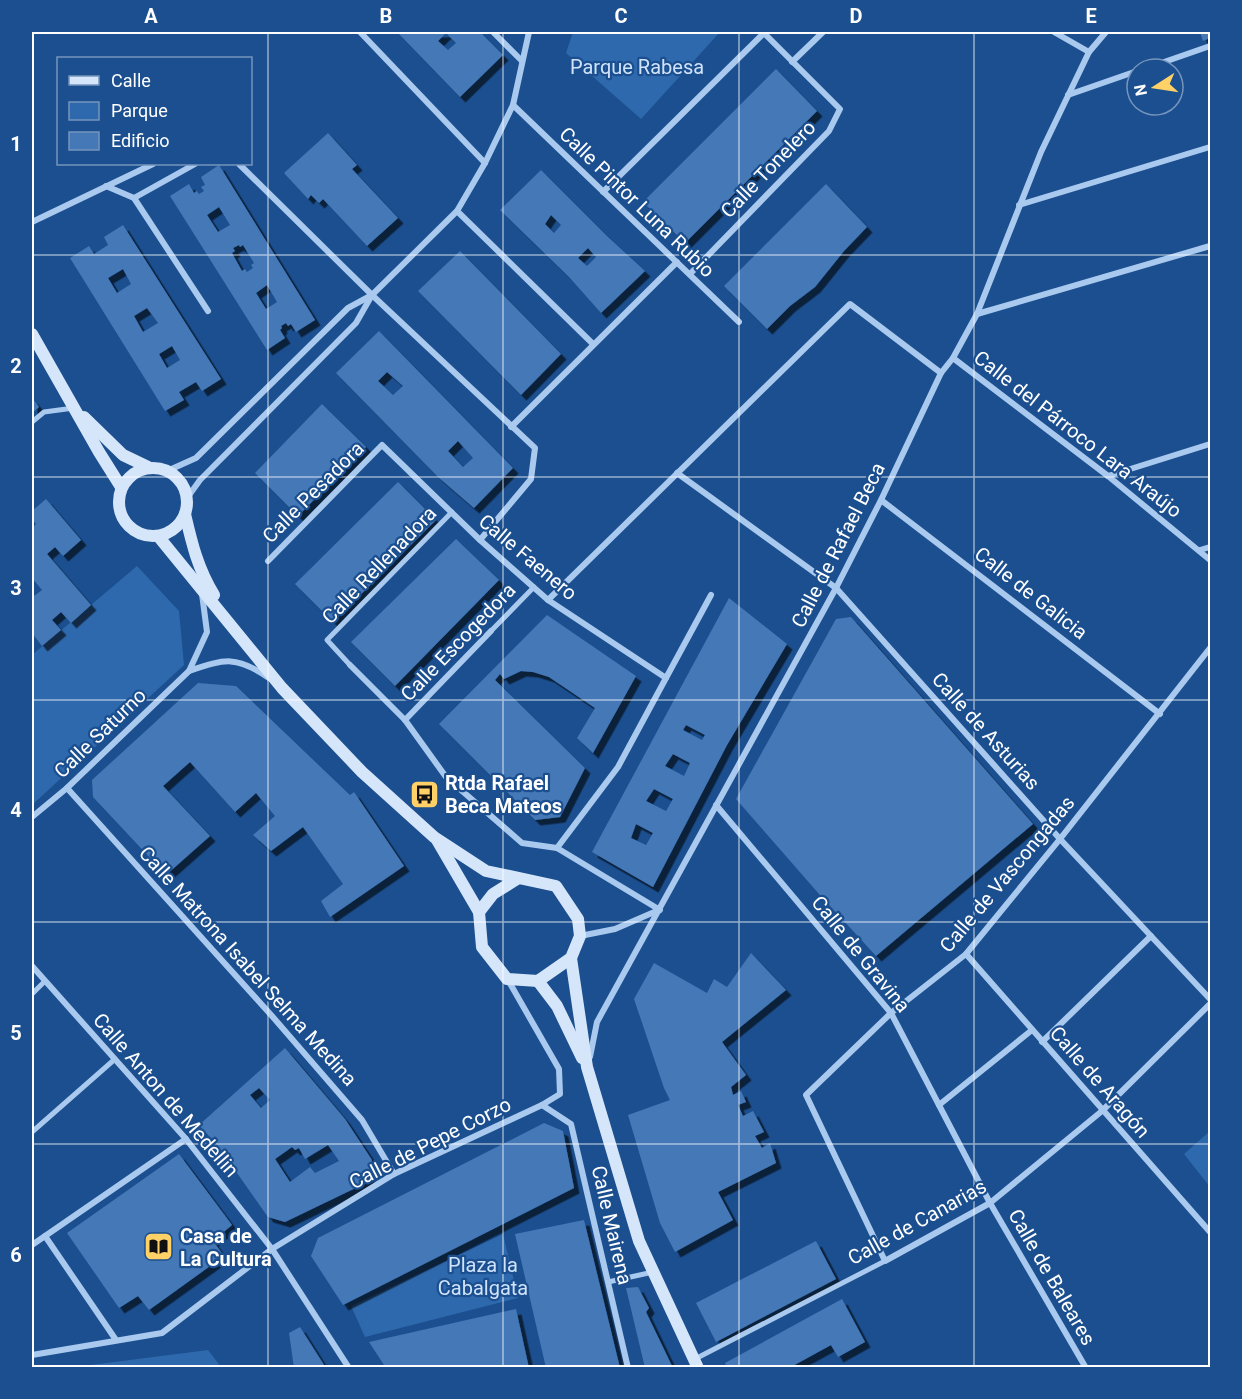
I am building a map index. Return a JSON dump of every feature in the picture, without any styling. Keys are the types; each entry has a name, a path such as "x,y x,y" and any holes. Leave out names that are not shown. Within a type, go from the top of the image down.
{"main road":[{"path":"32,334 121,487"},
{"path":"74,408 123,455 148,467 167,471 181,482 187,498 185,514 192,546 202,575 231,625"},
{"path":"148,467 132,474 121,487 118,506 125,523 140,534 158,536 175,529 185,514"},
{"path":"158,536 282,688 362,772 434,837 486,871 556,886 578,919 580,936 571,958 587,1067 639,1241 696,1364"},
{"path":"434,837 479,912 482,947 507,980 538,981 571,958"},
{"path":"479,912 493,894 517,879"},
{"path":"538,981 557,1006 587,1067"}],"street":[{"path":"360,32 485,163"},
{"path":"493,32 522,61"},
{"path":"187,498 200,480 356,323 372,295 457,211 485,163 513,105 529,32"},
{"path":"603,192 765,32"},
{"name":"Calle Tonelero","path":"690,274 829,131 840,109 765,32"},
{"path":"792,62 823,32"},
{"path":"1054,32 1089,52"},
{"name":"Calle de Rafael Beca","path":"587,1067 597,1022 836,588 881,500 941,373 953,358 977,314 1041,152 1089,52 1106,32"},
{"path":"1178,57 1210,46"},
{"path":"1068,95 1125,75"},
{"name":"Calle Pintor Luna Rubio","path":"513,105 740,322"},
{"path":"1019,205 1210,147"},
{"path":"134,198 193,165"},
{"path":"240,165 372,295 535,448 531,479 480,540"},
{"path":"32,222 106,186 139,167"},
{"path":"106,186 134,198 208,311"},
{"path":"457,211 593,344"},
{"path":"977,314 1210,246"},
{"path":"511,427 677,262"},
{"path":"167,471 196,458 348,308 372,295"},
{"path":"548,600 850,304 941,373"},
{"name":"Calle del Párroco Lara Araújo","path":"953,358 1108,476 1210,560"},
{"path":"32,422 44,412 74,408"},
{"path":"1108,476 1210,444"},
{"name":"Calle Faenero","path":"382,445 480,540 548,600 666,678"},
{"name":"Calle Pesadora","path":"268,561 382,445"},
{"name":"Calle de Asturias","path":"677,473 836,588 1060,839 1210,999"},
{"name":"Calle de Galicia","path":"881,500 1160,714"},
{"name":"Calle Rellenadora","path":"350,665 327,640 452,512"},
{"path":"1200,550 1210,547"},
{"name":"Calle Escogedora","path":"405,720 534,587"},
{"path":"189,670 207,632 202,590"},
{"path":"557,848 618,767 711,595"},
{"name":"Calle de Vascongadas","path":"885,1261 806,1095 891,1013 966,954 1160,714 1210,648"},
{"path":"189,670 224,660 253,667 282,688"},
{"path":"350,665 405,720 447,777 522,843 557,848 660,910"},
{"name":"Calle Saturno","path":"32,818 67,788 189,670"},
{"name":"Calle Matrona Isabel Selma Medina","path":"67,788 272,1016 362,1120 394,1174"},
{"name":"Calle de Gravina","path":"716,805 891,1013 990,1203"},
{"path":"580,936 615,929 660,910"},
{"path":"1042,1042 1151,936"},
{"name":"Calle de Aragón","path":"966,954 1210,1232"},
{"name":"Calle Anton de Medellin","path":"32,966 186,1139 272,1249 349,1368"},
{"path":"507,980 559,1070 560,1094 542,1105"},
{"path":"32,994 45,981"},
{"name":"Calle de Canarias","path":"696,1364 990,1203 1102,1111 1210,1004"},
{"path":"939,1105 1032,1030"},
{"path":"32,1132 115,1059"},
{"name":"Calle de Pepe Corzo","path":"32,1355 162,1333 272,1249 394,1174 542,1105"},
{"name":"Calle Mairena","path":"542,1105 571,1124 628,1368"},
{"path":"32,1245 186,1139"},
{"name":"Calle de Baleares","path":"990,1203 1086,1368"},
{"path":"45,1236 116,1340"},
{"path":"608,1282 653,1272"}],"green space":[{"name":"Parque Rabesa","path":"573,32 720,32 641,119 566,53"},
{"path":"137,566 179,611 184,665 32,805 32,655"},
{"path":"1210,1131 1210,1187 1184,1154"},
{"name":"Plaza la Cabalgata","path":"503,1234 518,1298 365,1337 351,1306"},
{"path":"208,1350 221,1367 75,1367"}],"building":[{"path":"397,32 480,32 503,55 460,97","holes":["446,33 456,43 448,50 438,41"]},
{"path":"1200,32 1210,32 1210,38 1203,41"},
{"path":"776,69 817,111 685,243 643,202"},
{"path":"328,133 357,165 352,169 398,218 367,246 323,199 319,203 311,195 308,199 284,173"},
{"path":"219,165 315,320 296,332 291,324 288,326 286,323 281,326 280,330 285,338 267,350 170,196 189,184 194,193 197,191 199,194 204,191 201,187 205,185 201,177","holes":["219,207 230,225 218,232 207,215","243,245 254,263 251,265 253,268 247,272 245,269 242,271 232,253 235,251 233,248","267,285 277,302 266,309 256,293"]},
{"path":"541,170 645,271 601,313 569,277 500,210","holes":["551,215 561,225 554,233 545,224","588,248 596,257 587,266 578,258"]},
{"path":"826,184 867,227 815,287 790,306 767,329 724,286"},
{"path":"123,225 221,379 202,391 196,382 179,392 184,400 165,411 70,258 89,246 94,254 108,245 104,237","holes":["123,269 131,284 117,293 108,278","147,308 158,323 143,332 134,316","172,346 180,360 167,368 159,354"]},
{"path":"460,251 561,354 521,395 418,291"},
{"path":"379,331 513,468 474,508 438,477 336,373","holes":["387,372 403,386 393,395 378,381","458,441 473,458 463,467 448,451"]},
{"path":"32,398 39,407 32,413"},
{"path":"322,404 366,447 298,516 255,473"},
{"path":"398,482 436,520 333,622 295,584"},
{"path":"46,499 81,540 63,556 55,547 47,554 91,605 71,623 61,612 52,620 61,630 42,646 32,633 32,593 34,596 42,590 32,578 32,528 36,524 32,519 32,511"},
{"path":"456,539 499,580 395,686 351,642"},
{"path":"729,598 787,644 727,745 653,887 592,852","holes":["686,725 705,735 702,740 683,730","673,754 690,763 684,776 665,766","654,789 673,799 666,811 646,801","636,824 653,833 646,845 631,838"]},
{"path":"547,615 636,676 593,753 577,738 595,708 549,677 533,672 521,671 504,679 500,674 495,680 585,768 560,817 535,820 439,724"},
{"path":"851,617 1033,824 876,956 736,799 836,619"},
{"path":"198,683 236,686 350,795 354,792 404,866 330,917 321,901 343,884 303,827 271,851 253,835 275,816 256,793 235,812 190,762 163,786 210,836 166,875 93,797 92,780"},
{"path":"751,953 786,990 722,1042 746,1075 731,1087 733,1095 741,1091 746,1102 738,1105 743,1116 753,1111 764,1132 755,1136 762,1148 770,1143 776,1163 718,1192 733,1220 675,1252 660,1223 628,1115 670,1100 634,999 654,963 707,993 714,979 727,987"},
{"path":"285,1048 345,1119 372,1160 368,1182 285,1222 268,1217 218,1146 199,1125","holes":["259,1088 270,1100 261,1108 250,1095","328,1145 339,1161 315,1173 310,1167 290,1182 275,1159 292,1147 295,1150 299,1148 305,1159"]},
{"path":"544,1123 563,1131 574,1188 343,1305 311,1256 318,1238"},
{"name":"Casa de La Cultura","path":"179,1154 232,1225 213,1241 224,1256 149,1310 138,1296 119,1308 67,1233"},
{"path":"584,1220 620,1368 546,1368 515,1234"},
{"path":"816,1241 836,1279 716,1342 696,1303"},
{"path":"638,1287 649,1308 646,1312 673,1368 645,1368 626,1288"},
{"path":"842,1299 865,1342 838,1357 831,1345 789,1368 727,1368 725,1363"},
{"path":"516,1309 529,1368 386,1368 369,1342"},
{"path":"300,1327 326,1368 294,1368 289,1333"}],"place":[{"name":"Rtda Rafael Beca Mateos","path":"424,794"},
{"name":"Casa de La Cultura","path":"159,1247"}]}
